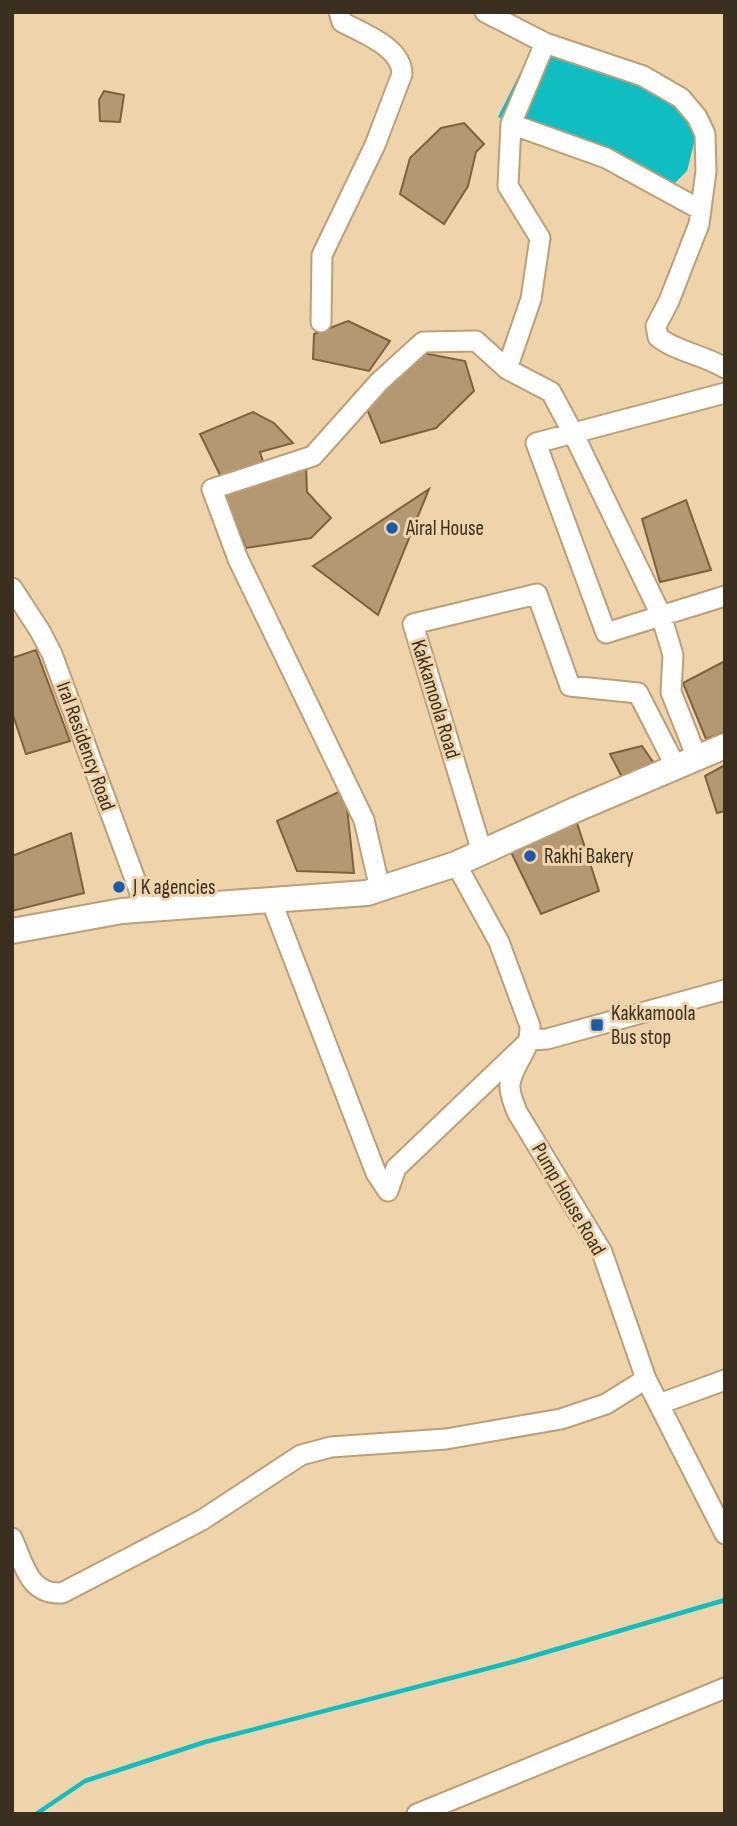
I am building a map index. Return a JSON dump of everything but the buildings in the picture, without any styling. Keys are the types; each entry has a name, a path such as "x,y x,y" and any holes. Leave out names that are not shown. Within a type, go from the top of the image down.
{"main road":[{"path":"12,931 122,911 380,889 456,864 725,746"}],"street":[{"path":"321,322 322,255 375,145 402,74 402,65 394,54 342,22 338,16 339,12"},
{"path":"485,12 545,43 643,76 681,98 697,117 705,134 706,172 699,224 669,301 656,326 658,337 667,344 709,359 725,368"},
{"path":"507,369 531,299 540,238 508,186 511,124 545,43"},
{"path":"511,124 606,159 701,210"},
{"path":"380,889 364,820 237,559 212,489 313,456 379,382 424,342 476,341 507,369 551,392 661,615 673,655 671,692 686,762"},
{"path":"725,393 537,443 606,633 725,596"},
{"name":"Iral Residency Road","path":"12,589 52,654 146,909"},
{"name":"Kakkamoola Road","path":"482,852 413,624 537,594 570,686 638,694 686,762"},
{"path":"456,864 499,942 530,1026 530,1040"},
{"path":"271,900 376,1173 388,1191 397,1168 530,1040 547,1039 725,990"},
{"name":"Pump House Road","path":"530,1040 510,1083 517,1112 602,1252 646,1379 725,1534"},
{"path":"12,1538 32,1581 50,1594 62,1593 202,1520 301,1455 331,1447 446,1439 561,1419 606,1405 646,1379"},
{"path":"659,1404 725,1380"},
{"path":"417,1814 725,1688"}],"water":[{"path":"532,49 660,92 697,131 687,171 664,194 498,117"}],"waterway":[{"path":"36,1814 85,1781 205,1742 516,1661 725,1600"}],"place":[{"name":"Airal House","path":"392,528"},
{"name":"Rakhi Bakery","path":"530,856"},
{"name":"J K agencies","path":"119,887"},
{"name":"Kakkamoola Bus stop","path":"597,1025"}]}
